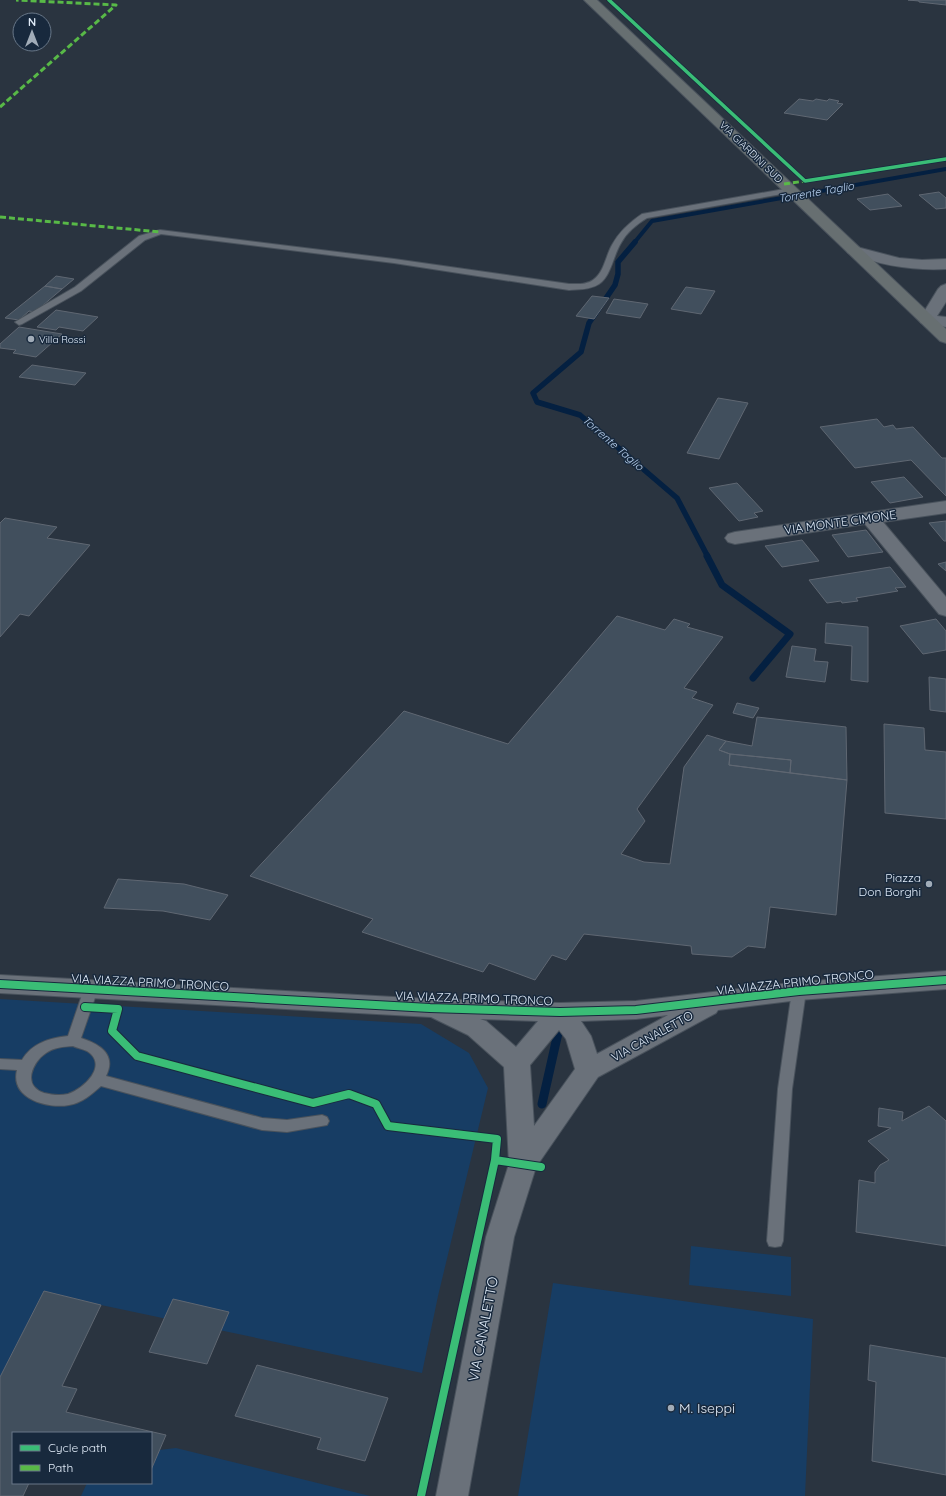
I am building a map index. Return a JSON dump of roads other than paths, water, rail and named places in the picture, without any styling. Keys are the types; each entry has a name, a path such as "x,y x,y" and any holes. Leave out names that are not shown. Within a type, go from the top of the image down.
{"main road":[{"name":"VIA GIARDINI SUD","path":"590,0 946,338"}],"street":[{"path":"853,250 875,258 898,263 929,266 946,264"},
{"path":"946,289 927,320 946,322"},
{"name":"VIA MONTE CIMONE","path":"735,538 946,507"},
{"path":"870,518 946,610"},
{"name":"VIA VIAZZA PRIMO TRONCO","path":"0,984 430,1008 560,1012 636,1010 799,991 946,980"},
{"name":"VIA CANALETTO","path":"452,1496 500,1237 523,1164 589,1070 716,1001"},
{"path":"430,1008 477,1028 517,1063 560,1012 578,1036 589,1070"},
{"name":"VIA CANALETTO","path":"517,1063 523,1164"}],"lane":[{"path":"19,322 78,289 142,238 160,232 386,260 569,287 586,288 602,278 616,244 630,225 645,216 793,193"},
{"path":"73,1041 91,989"},
{"path":"775,1241 784,1090 799,991"},
{"path":"73,1041 84,1043 100,1054 103,1062 103,1071 99,1080 87,1091 70,1099 58,1101 46,1100 36,1096 28,1090 24,1082 23,1074 25,1065 39,1050 61,1042 73,1041"},
{"path":"0,1064 25,1065"},
{"path":"99,1080 262,1124 287,1126 322,1121"}],"waterway":[{"name":"Torrente Taglio","path":"634,243 652,221 946,169"},
{"name":"Torrente Taglio","path":"635,242 618,262 618,274 615,285 589,323 581,352 533,393 537,402 580,415 677,498 708,557"},
{"name":"Torrente Taglio","path":"707,556 722,585 790,634 753,678"},
{"name":"Torrente Taglio","path":"542,1104 558,1033"}],"place":[{"name":"Villa Rossi","path":"31,339"},
{"name":"Piazza Don Borghi","path":"929,884"},
{"name":"M. Iseppi","path":"671,1408"}]}
